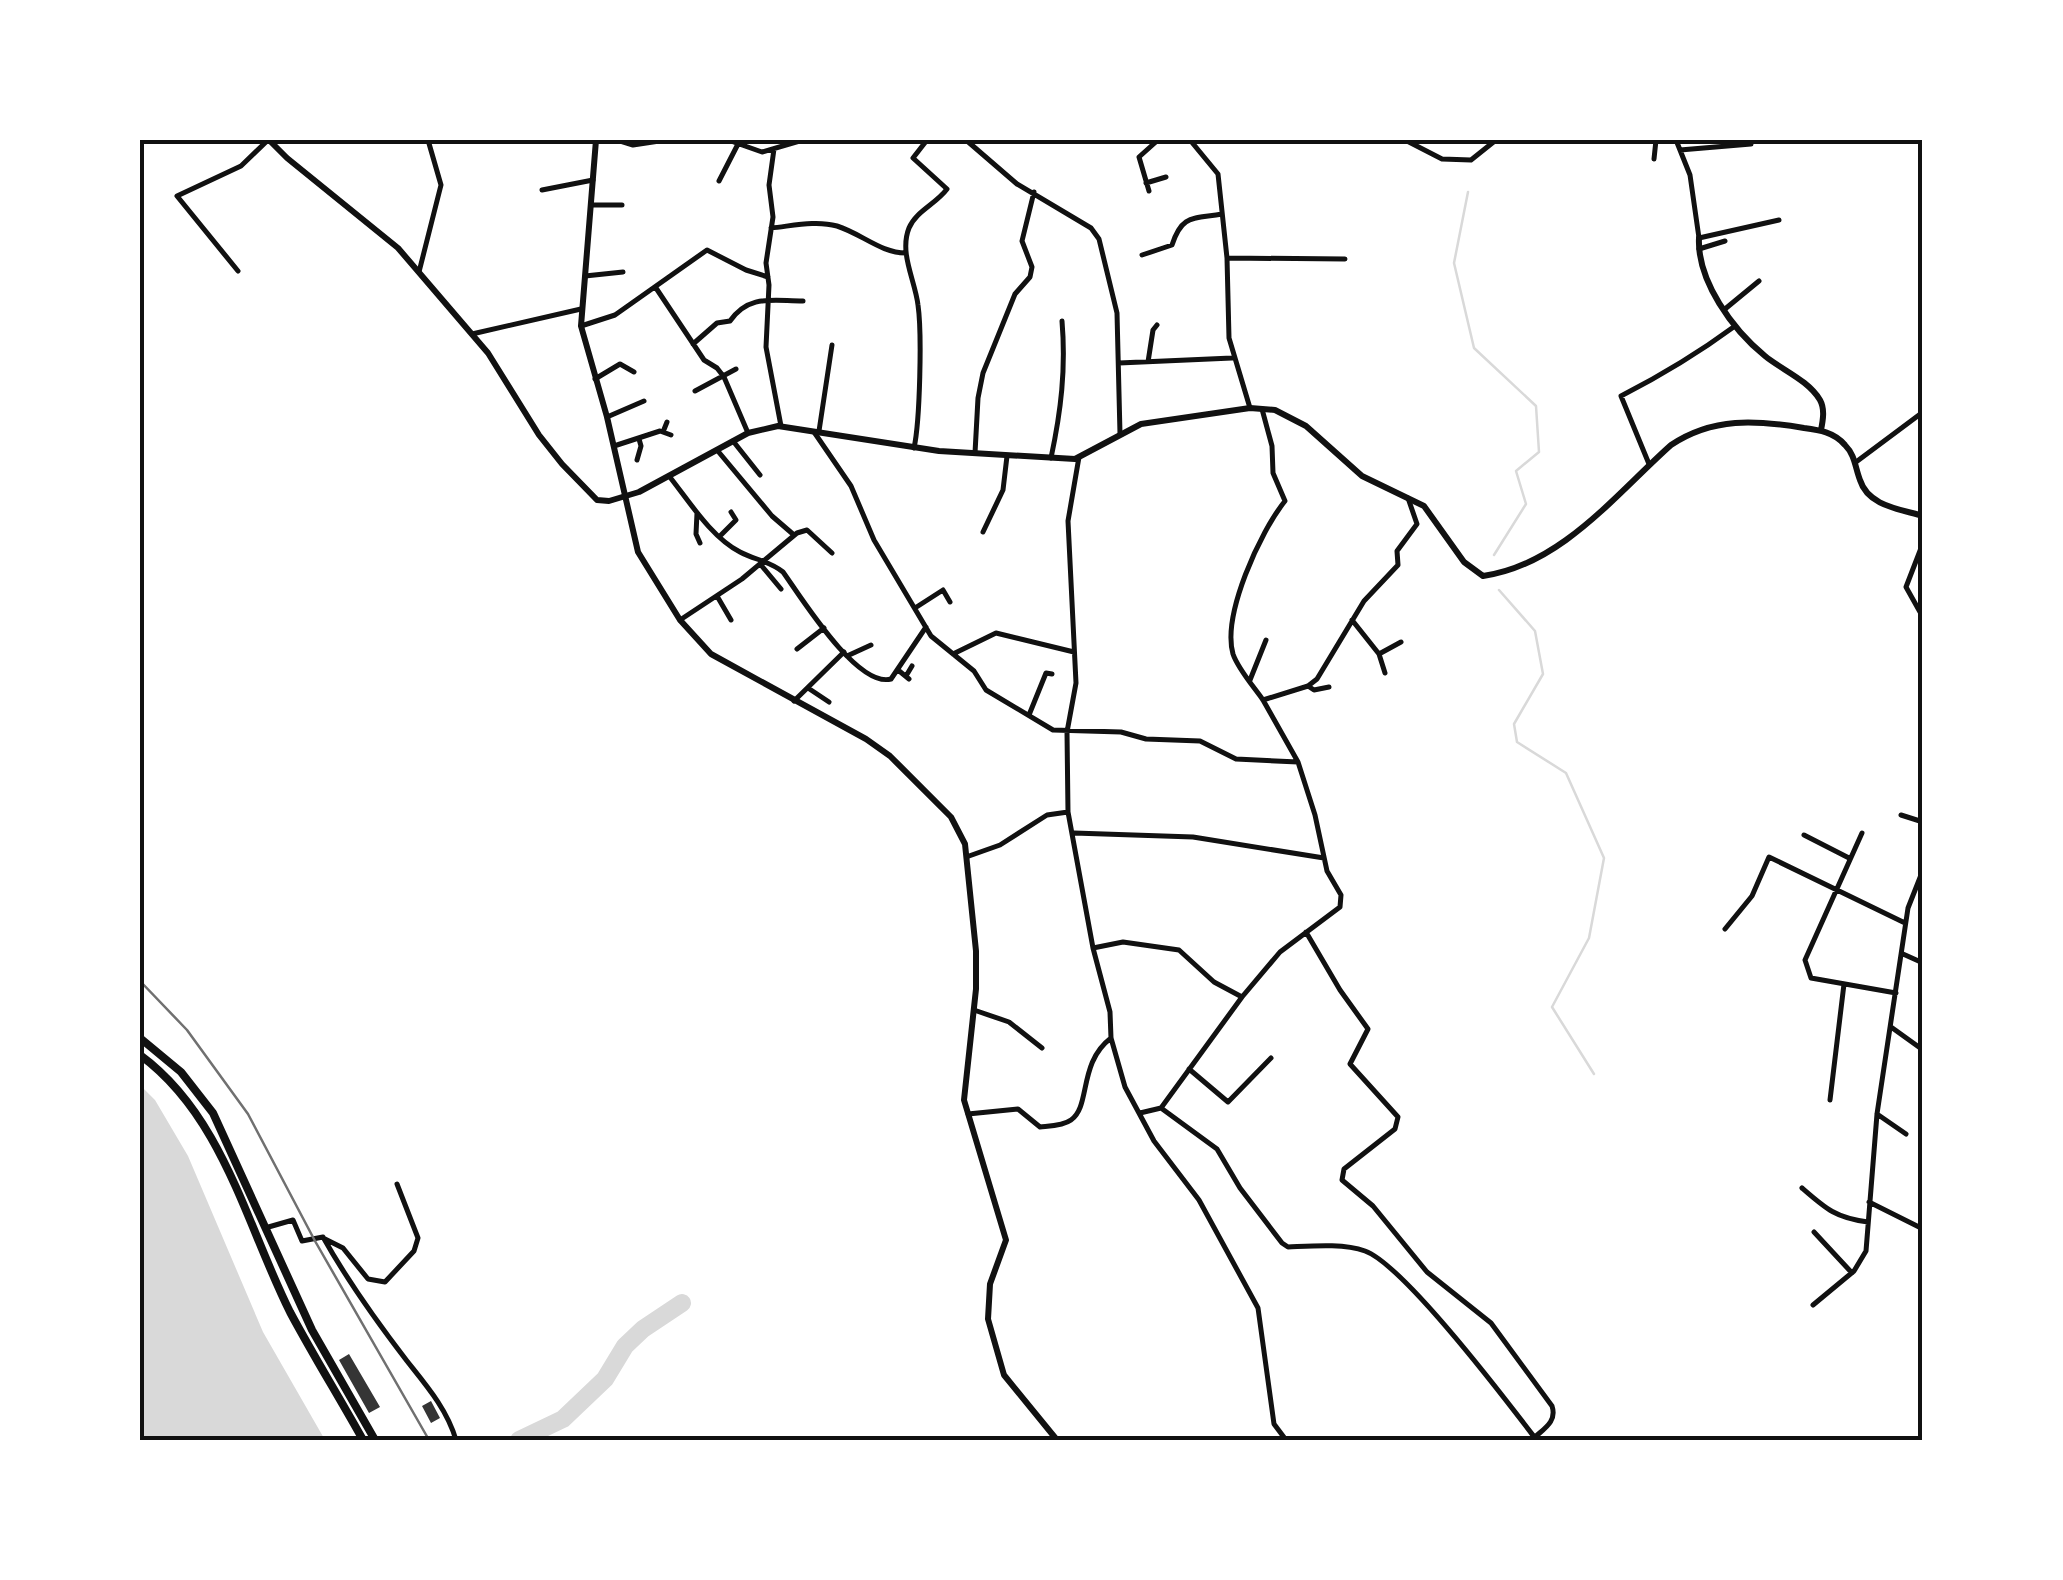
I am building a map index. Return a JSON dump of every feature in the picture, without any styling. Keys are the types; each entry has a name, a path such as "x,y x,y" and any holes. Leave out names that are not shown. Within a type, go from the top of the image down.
{"highway":[{"path":"140,1038 181,1072 224,1132 312,1330 376,1440"},
{"path":"140,1055 169,1078 198,1114 290,1312 363,1440"}],"street":[{"path":"238,271 177,196 241,166 268,140 378,229 419,272 500,370 539,435 597,500 626,498 748,434 781,426 914,448 1079,457 1142,424 1250,408 1291,416 1362,476 1424,506 1464,562 1484,576 1528,561 1578,530 1686,435 1719,424 1766,421 1821,430 1845,444 1867,494 1888,506 1923,516"},
{"path":"419,272 441,185 428,140"},
{"path":"596,140 581,326 638,552 680,620 711,654 890,756 951,817 969,856 976,951 974,1010 964,1075 966,1114 1006,1240 987,1299 992,1341 1004,1375 1057,1440"},
{"path":"617,140 634,145 666,140"},
{"path":"728,140 762,152 803,140"},
{"path":"914,448 919,308 906,253 907,233 912,222 947,189 913,158 928,140"},
{"path":"966,140 1017,184 1091,228 1098,239 1117,312 1120,434"},
{"path":"1149,191 1139,157 1158,140"},
{"path":"1190,140 1218,174 1232,358 1250,408"},
{"path":"1405,140 1442,159 1472,160 1496,140"},
{"path":"1654,159 1656,140"},
{"path":"1676,140 1690,175 1698,249 1706,282 1764,355 1820,400 1824,419 1821,430"},
{"path":"719,181 738,144"},
{"path":"1680,150 1751,144"},
{"path":"774,149 769,186 766,347 781,426"},
{"path":"1146,182 1166,177"},
{"path":"542,190 593,180"},
{"path":"975,452 983,373 1015,294 1030,278 1032,267 1022,240 1034,192"},
{"path":"590,205 622,205"},
{"path":"1142,255 1172,245 1178,227 1185,221 1222,214"},
{"path":"1699,238 1779,220"},
{"path":"771,228 836,226 866,237 892,253 906,253"},
{"path":"1698,249 1724,241"},
{"path":"581,326 615,315 707,250 768,278"},
{"path":"1227,258 1345,259"},
{"path":"585,276 623,272"},
{"path":"1725,309 1759,280"},
{"path":"656,288 704,360 724,377 748,434"},
{"path":"693,344 717,323 730,321 748,303 803,301"},
{"path":"472,334 580,309"},
{"path":"1051,458 1066,365 1062,322"},
{"path":"1649,464 1620,396 1683,364 1737,324"},
{"path":"1148,362 1157,325"},
{"path":"832,344 816,430 851,486 874,540 931,636 974,671 986,690 1054,730 1121,732 1146,739 1200,741 1236,759 1298,762"},
{"path":"1118,363 1232,358"},
{"path":"595,379 620,364 634,372"},
{"path":"695,391 736,369"},
{"path":"607,418 644,401"},
{"path":"1140,1113 1161,1108 1280,952 1340,906 1341,895 1326,871 1315,815 1298,762 1233,655 1232,620 1258,543 1284,501 1273,474 1272,446 1262,409"},
{"path":"1856,462 1922,412"},
{"path":"663,432 667,422"},
{"path":"614,446 663,432 671,435"},
{"path":"637,460 642,446 639,439"},
{"path":"732,442 760,475"},
{"path":"717,450 772,516 794,535"},
{"path":"982,532 1003,490 1008,456"},
{"path":"1079,457 1068,521 1076,683 1067,732 1068,812 1093,948 1125,1088 1154,1141 1198,1200 1258,1308 1274,1424 1286,1440"},
{"path":"670,476 738,552 783,572 845,654 870,677 882,682 890,679 926,627"},
{"path":"1263,700 1308,686 1316,679 1364,601 1398,565 1397,551 1417,524 1407,496"},
{"path":"697,510 696,534 700,543"},
{"path":"720,536 736,520 731,512"},
{"path":"680,620 763,563 794,535 807,530 832,552"},
{"path":"1920,612 1906,587 1923,543"},
{"path":"763,563 780,588"},
{"path":"915,608 943,590 950,602"},
{"path":"717,596 731,620"},
{"path":"1352,620 1379,654 1384,673"},
{"path":"797,650 824,628"},
{"path":"953,654 996,633 1074,652"},
{"path":"1250,680 1266,640"},
{"path":"1379,654 1402,642"},
{"path":"794,700 845,654 871,645"},
{"path":"898,670 908,677 912,666"},
{"path":"1029,716 1046,673 1052,674"},
{"path":"1308,686 1314,690 1329,688"},
{"path":"808,688 829,702"},
{"path":"969,856 1000,845 1047,815 1068,812"},
{"path":"1902,815 1923,822"},
{"path":"1073,833 1193,837 1324,858"},
{"path":"1862,833 1805,960 1811,978 1896,993"},
{"path":"1804,835 1849,858"},
{"path":"1725,929 1752,896 1769,858 1906,924"},
{"path":"1813,1305 1852,1273 1866,1251 1877,1114 1906,924 1923,870"},
{"path":"1161,1108 1217,1149 1240,1188 1282,1243 1364,1250 1392,1270 1536,1439 1551,1422 1552,1406 1491,1323 1438,1282 1373,1206 1342,1180 1344,1169 1395,1130 1398,1117 1350,1064 1368,1030 1306,932"},
{"path":"1093,948 1123,942 1179,950 1214,982 1242,997"},
{"path":"1902,954 1923,964"},
{"path":"1830,1100 1844,984"},
{"path":"974,1010 1009,1022 1042,1048"},
{"path":"1891,1027 1923,1050"},
{"path":"966,1114 1008,1108 1018,1109 1040,1127 1066,1123 1080,1107 1096,1050 1112,1038"},
{"path":"1189,1069 1228,1102 1271,1058"},
{"path":"1877,1114 1906,1134"},
{"path":"265,1228 293,1220 302,1241 323,1237 343,1248 368,1279 385,1282 414,1251 418,1238 398,1184"},
{"path":"1802,1188 1843,1219 1868,1222"},
{"path":"1869,1202 1923,1229"},
{"path":"1814,1232 1852,1273"},
{"path":"323,1237 426,1384 456,1440"}],"shaded area":[{"path":"140,1085 155,1100 188,1156 263,1332 325,1440 140,1440"}],"building":[{"path":"349,1354 380,1407 369,1413 339,1360"},
{"path":"431,1401 440,1418 431,1423 422,1406"}],"waterway":[{"path":"1468,192 1454,263 1474,348 1536,406 1539,452 1516,471 1526,504 1494,555"},
{"path":"1499,590 1535,631 1543,674 1514,724 1517,742 1566,773 1604,858 1589,938 1552,1007 1594,1074"},
{"path":"519,1440 563,1419 605,1379 625,1346 682,1303"}],"railway":[{"path":"140,981 187,1030 248,1114 315,1241 429,1440"}]}
